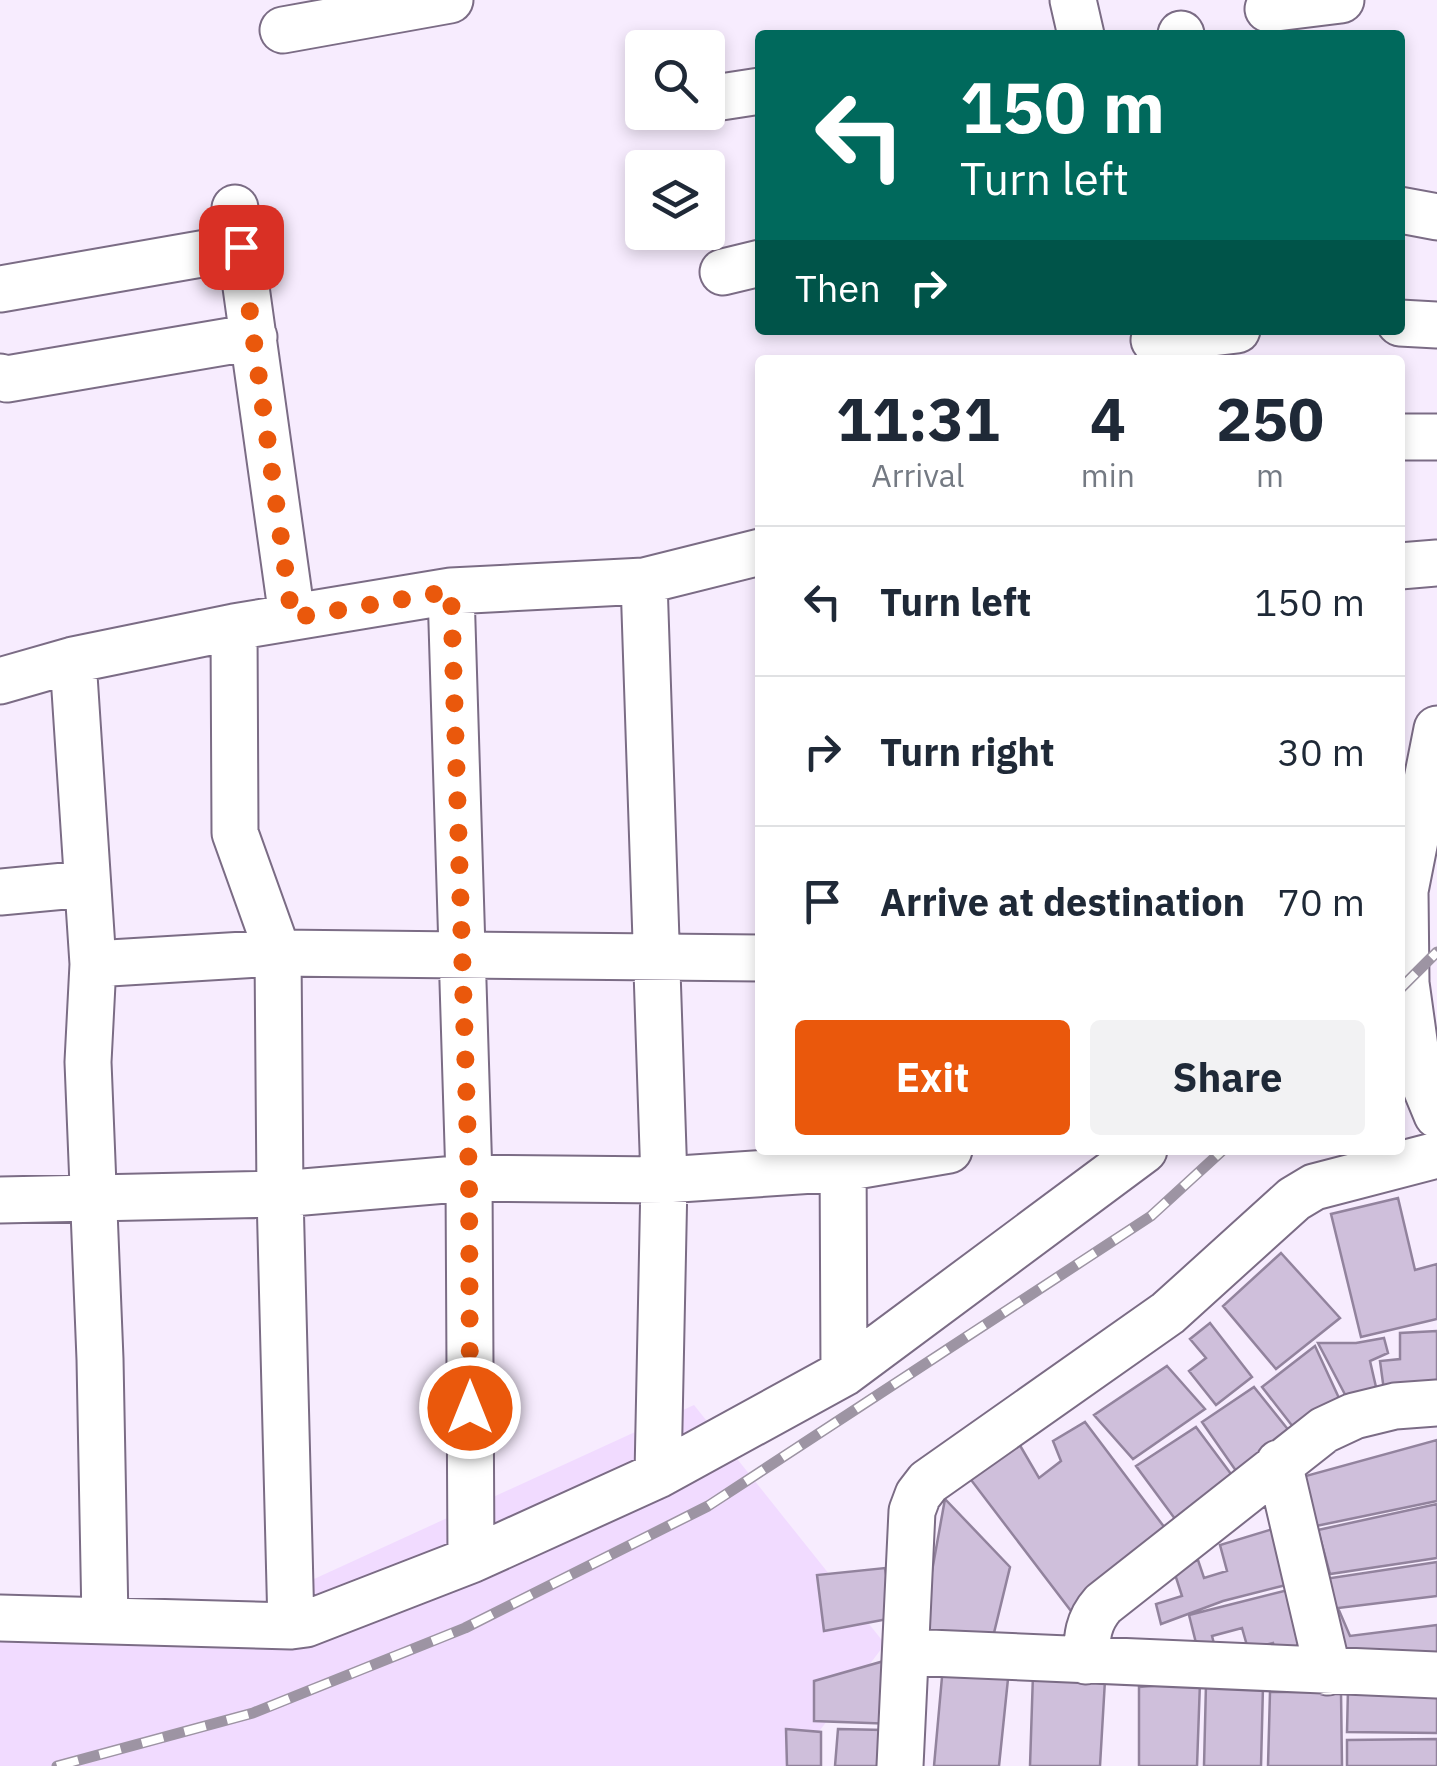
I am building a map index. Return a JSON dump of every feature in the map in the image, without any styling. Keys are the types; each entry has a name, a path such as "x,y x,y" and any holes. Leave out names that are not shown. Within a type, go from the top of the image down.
{"street":[{"path":"282,30 450,0"},
{"path":"1073,0 1080,30"},
{"path":"1268,10 1340,0"},
{"path":"725,96 755,92"},
{"path":"1405,211 1437,217"},
{"path":"0,289 238,227 292,618"},
{"path":"1405,323 1437,325"},
{"path":"1155,344 1208,335"},
{"path":"0,377 254,337"},
{"path":"1405,438 1437,437"},
{"path":"0,681 73,660 234,626 451,591 644,581 755,553"},
{"path":"1405,566 1437,563"},
{"path":"644,581 664,1180 658,1476"},
{"path":"451,591 469,1178 470,1560"},
{"path":"234,626 235,833 278,953 280,1194 292,1626"},
{"path":"73,660 92,964 88,1062 105,1620"},
{"path":"1405,897 1437,729"},
{"path":"0,892 86,884"},
{"path":"92,964 278,953 755,958"},
{"path":"1405,958 1418,1069 1437,1114"},
{"path":"0,1200 280,1194 469,1178 664,1180 891,1155"},
{"path":"0,1618 292,1626 470,1560 658,1476 844,1373 1137,1155"},
{"path":"900,1766 912,1511 928,1482 1168,1313 1294,1199 1314,1187 1437,1155"},
{"path":"844,1159 844,1373"},
{"path":"1086,1661 1092,1616 1279,1462 1324,1430 1354,1416 1395,1406 1437,1403"},
{"path":"1279,1462 1328,1672"},
{"path":"906,1652 1437,1674"}],"shaded area":[{"path":"694,1405 885,1644 793,1766 0,1766 0,1632 183,1639"}],"building":[{"path":"1398,1198 1415,1270 1437,1264 1437,1319 1361,1337 1331,1214"},
{"path":"1281,1253 1340,1318 1276,1369 1223,1306"},
{"path":"1210,1323 1252,1377 1216,1405 1189,1371 1206,1358 1190,1339"},
{"path":"1437,1331 1437,1395 1385,1398 1380,1361 1400,1359 1400,1333"},
{"path":"1384,1338 1388,1353 1370,1361 1379,1400 1350,1404 1318,1343"},
{"path":"1315,1346 1344,1409 1297,1432 1262,1387"},
{"path":"1167,1366 1205,1409 1133,1459 1094,1415"},
{"path":"1254,1387 1294,1437 1241,1478 1202,1422"},
{"path":"1085,1422 1171,1536 1071,1611 965,1472 1018,1442 1039,1478 1061,1461 1053,1441"},
{"path":"1196,1427 1237,1482 1181,1527 1136,1466"},
{"path":"1437,1440 1437,1501 1316,1526 1302,1477"},
{"path":"945,1499 1010,1567 992,1641 921,1632"},
{"path":"1437,1504 1437,1558 1330,1574 1318,1530"},
{"path":"1273,1529 1290,1584 1223,1601 1161,1624 1156,1604 1182,1596 1173,1568 1198,1560 1204,1578 1227,1571 1220,1545"},
{"path":"1437,1562 1437,1596 1338,1608 1350,1636 1437,1625 1437,1662 1334,1658 1318,1580"},
{"path":"885,1568 893,1618 824,1631 817,1575"},
{"path":"1288,1590 1304,1654 1277,1661 1273,1643 1248,1649 1242,1628 1212,1636 1218,1659 1201,1663 1189,1615"},
{"path":"891,1659 895,1724 814,1721 814,1681"},
{"path":"943,1666 1008,1679 999,1766 934,1766"},
{"path":"1033,1674 1105,1680 1100,1766 1030,1766"},
{"path":"1200,1682 1197,1766 1139,1766 1139,1687"},
{"path":"1206,1684 1263,1686 1261,1766 1204,1766"},
{"path":"1437,1688 1437,1733 1347,1732 1348,1689"},
{"path":"1270,1692 1341,1692 1342,1766 1268,1766"},
{"path":"786,1729 821,1732 821,1766 787,1766"},
{"path":"838,1729 884,1730 883,1766 835,1766"},
{"path":"1437,1739 1437,1766 1347,1766 1347,1740"}],"railway":[{"path":"1405,984 1437,952"},
{"path":"57,1766 253,1713 465,1628 708,1506 1151,1216 1218,1155"}],"route":[{"path":"241,247 292,618 451,591 469,1178 470,1408"}]}
